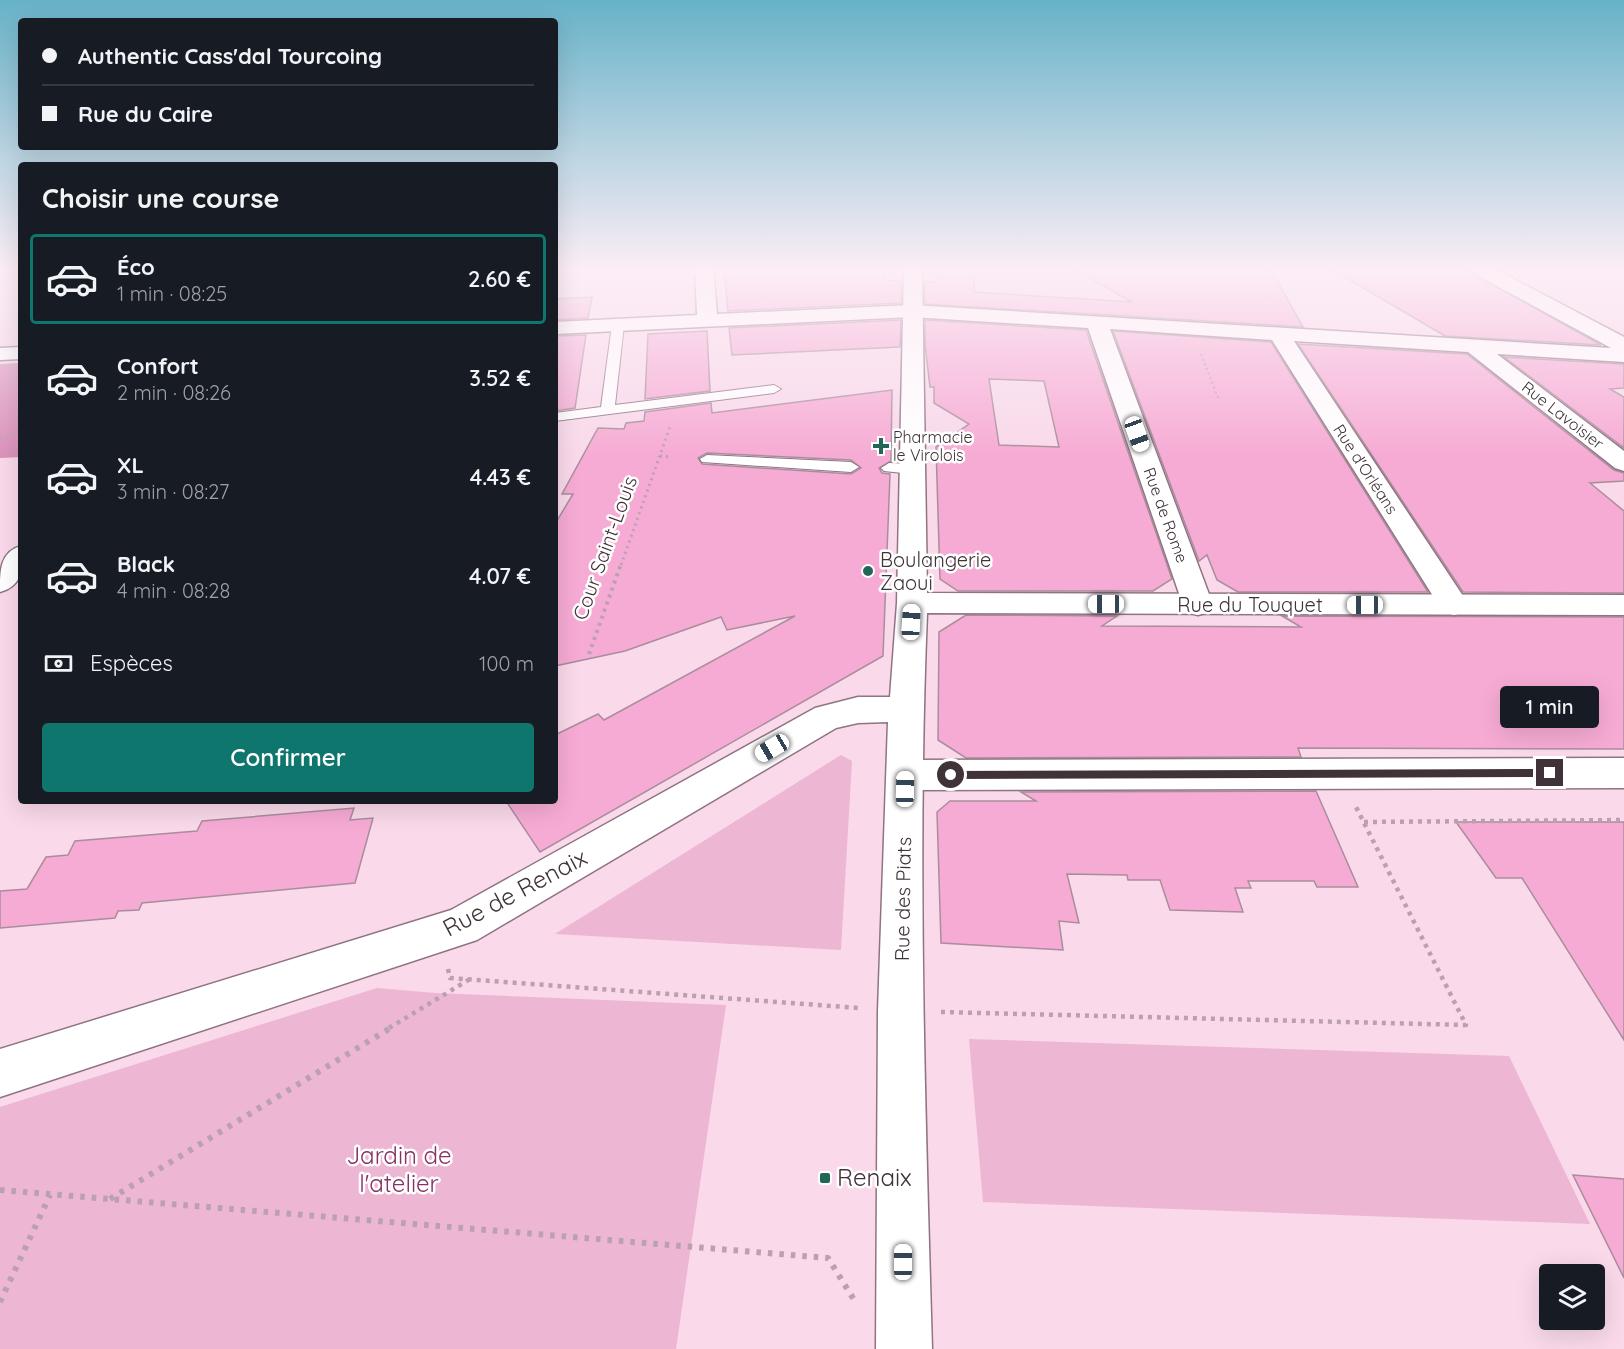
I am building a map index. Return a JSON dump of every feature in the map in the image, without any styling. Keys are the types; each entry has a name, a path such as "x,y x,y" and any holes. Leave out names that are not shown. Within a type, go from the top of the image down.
{"street":[{"name":"Rue des Piats","path":"904,1349 900,1011 906,709 912,603 901,468 911,331"},
{"name":"Rue de Rome","path":"1100,331 1198,605"},
{"path":"1229,331 1624,355"},
{"path":"1596,331 1624,346"},
{"name":"Rue d'Orléans","path":"1279,334 1454,605"},
{"name":"Rue Lavoisier","path":"1474,346 1624,463"},
{"path":"0,354 18,353"},
{"path":"0,582 18,559"},
{"path":"0,592 18,590"},
{"name":"Rue du Touquet","path":"912,603 1624,605"},
{"name":"Rue de Renaix","path":"0,1073 442,933 486,914 828,717 858,710 906,709"},
{"path":"905,775 1624,773"}],"lane":[{"path":"607,411 617,331"},
{"path":"558,417 774,389"},
{"path":"707,459 851,467"}],"path":[{"path":"1200,351 1219,400"},
{"path":"0,386 18,382"},
{"name":"Cour Saint-Louis","path":"589,654 672,421"},
{"path":"0,438 18,432"},
{"path":"660,456 670,457"},
{"path":"442,933 450,978 900,1011 1466,1025 1340,774"},
{"path":"1364,822 1624,820"},
{"path":"109,1200 470,979"},
{"path":"0,1190 828,1258 859,1308"},
{"path":"0,1302 50,1195"}],"green space":[{"path":"841,755 852,761 841,950 555,934"},
{"name":"Jardin de l'atelier","path":"377,988 435,993 726,1005 676,1349 0,1349 0,1107"},
{"path":"969,1039 1509,1056 1590,1224 983,1202"}],"shaded area":[{"path":"18,363 18,457 0,458 0,364"}],"building":[{"path":"707,331 710,391 645,399 648,334"},
{"path":"729,331 901,331 900,347 732,355"},
{"path":"925,331 1086,331 1172,579 1153,591 958,591 940,579 936,447 969,424 934,403 934,387 930,387","holes":["989,379 1044,381 1059,447 999,445"]},
{"path":"1113,331 1271,342 1428,592 1238,592 1217,580 1207,555 1199,561"},
{"path":"1436,331 1576,331 1601,345 1445,336"},
{"path":"586,335 575,408 558,411 558,336"},
{"path":"1298,344 1467,354 1614,470 1624,473 1624,481 1590,483 1624,511 1624,593 1463,592"},
{"path":"1504,357 1624,364 1624,388 1610,389 1624,397 1624,448"},
{"path":"892,390 891,461 879,468 882,473 890,474 883,656 540,852 508,804 558,804 558,734 598,714 604,720 795,616 727,630 721,617 625,651 558,665 558,519 573,494 562,494 598,428 624,429 626,423 644,421 645,412 711,403 712,413","holes":["707,453 851,460 861,468 851,474 702,464 698,458"]},
{"path":"966,615 1117,616 1102,626 1301,627 1282,616 1624,617 1624,749 1298,748 1301,757 966,758 938,740 939,632"},
{"path":"1316,791 1358,887 1317,887 1314,881 1248,881 1251,888 1235,888 1243,912 1170,910 1160,880 1128,880 1127,875 1067,874 1079,923 1059,921 1063,950 941,943 937,812 950,801 1036,801 1021,792"},
{"path":"354,808 350,820 373,818 355,883 142,903 139,910 118,911 115,918 0,928 0,891 27,889 46,857 68,855 75,841 197,831 202,821"},
{"path":"1456,822 1624,822 1624,1040 1522,878 1496,878"},
{"path":"1573,1175 1624,1179 1624,1278"}],"place":[{"name":"Pharmacie le Virolois","path":"881,446"},
{"name":"Boulangerie Zaoui","path":"868,571"},
{"name":"Renaix","path":"825,1178"}],"route":[{"path":"951,775 1550,773"}]}
